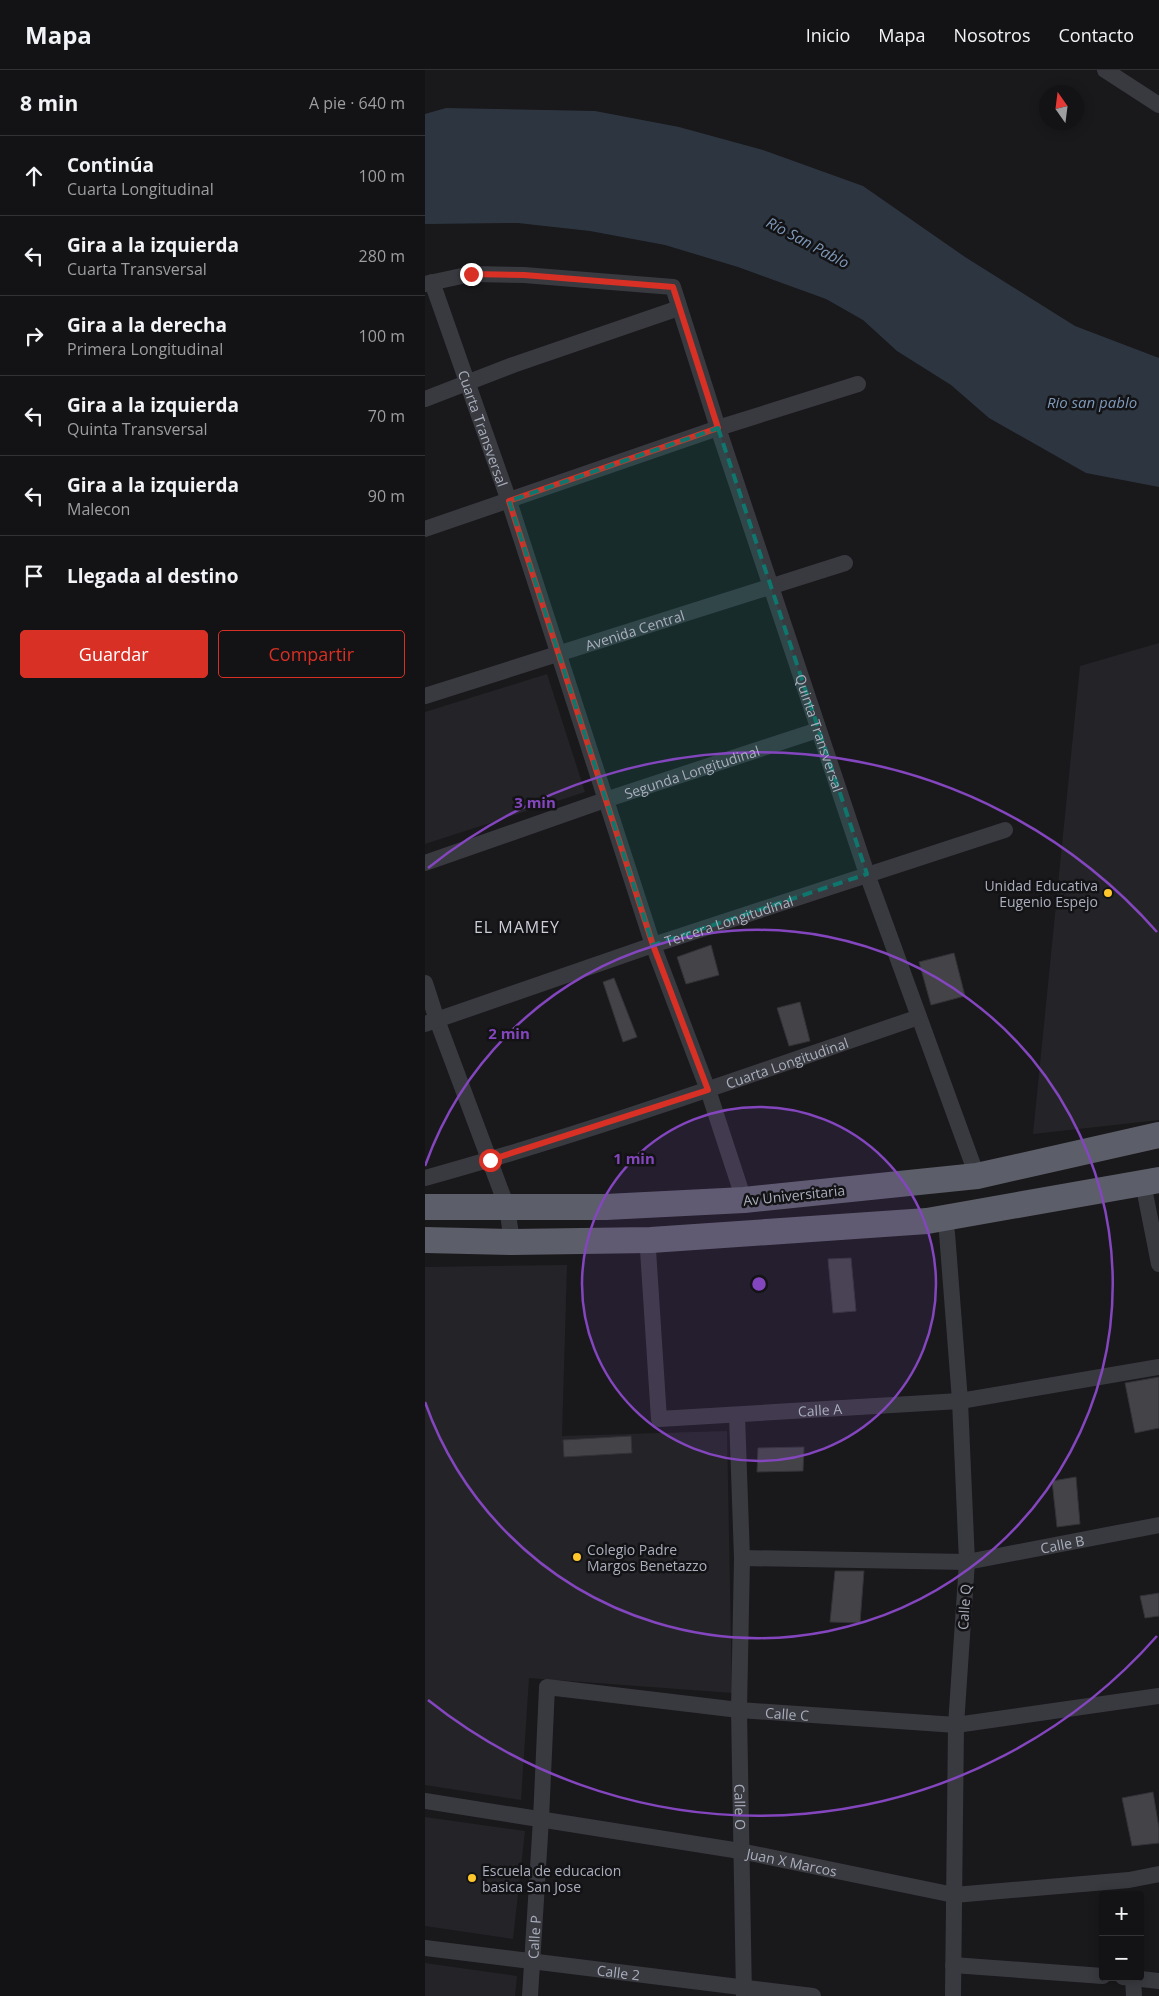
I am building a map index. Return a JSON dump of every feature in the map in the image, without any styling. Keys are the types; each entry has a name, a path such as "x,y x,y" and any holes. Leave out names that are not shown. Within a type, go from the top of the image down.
{"highway":[{"name":"Av Universitaria","path":"425,1207 606,1207 744,1200 977,1176 1159,1136"},
{"path":"425,1240 512,1242 651,1240 927,1221 1151,1182"}],"street":[{"path":"1105,70 1159,105"},
{"name":"Quinta Transversal","path":"428,283 471,274 524,275 673,287 718,428 867,874 977,1176"},
{"name":"Cuarta Transversal","path":"428,283 468,382 509,501 653,945 708,1090 744,1200"},
{"path":"425,399 468,382 679,308"},
{"path":"425,529 718,428 858,384"},
{"name":"Avenida Central","path":"425,696 772,588 845,563"},
{"name":"Segunda Longitudinal","path":"425,863 605,800 818,730"},
{"name":"Tercera Longitudinal","path":"431,1022 653,945 1005,830"},
{"path":"425,983 431,1022 490,1160 507,1207 512,1242"},
{"name":"Cuarta Longitudinal","path":"425,1178 490,1160 708,1090 919,1017"},
{"path":"1151,1182 1159,1264"},
{"name":"Calle Q","path":"944,1218 947,1233 960,1401 967,1562 956,1725 953,1996"},
{"name":"Calle A","path":"651,1240 648,1250 659,1419 960,1401 1159,1367"},
{"name":"Calle O","path":"737,1415 742,1558 739,1710 743,1992"},
{"name":"Calle B","path":"742,1558 967,1562 1159,1525"},
{"name":"Calle C","path":"541,1819 547,1687 739,1710 956,1725 1159,1696"},
{"name":"Juan X Marcos","path":"425,1801 740,1851 954,1896 1129,1888 1159,1874"},
{"name":"Calle P","path":"530,1996 541,1819"},
{"name":"Calle 2","path":"425,1948 743,1992 813,1996"},
{"path":"953,1965 1099,1976"},
{"path":"1144,1979 1159,1981"},
{"path":"1131,1981 1134,1996"}],"highlighted area":[{"path":"718,428 867,874 653,945 509,501"}],"shaded area":[{"name":"Unidad Educativa Eugenio Espejo","path":"1159,643 1159,1120 1033,1134 1080,666"},
{"path":"547,674 585,792 425,844 425,712"},
{"name":"Colegio Padre Margos Benetazzo","path":"567,1265 562,1436 727,1431 732,1693 529,1678 521,1800 425,1785 425,1267"},
{"name":"Escuela de educacion basica San Jose","path":"425,1817 525,1831 513,1939 425,1926"},
{"path":"425,1963 517,1976 515,1996 425,1996"}],"water":[{"name":"Rio san pablo","path":"446,108 595,111 679,127 763,150 863,186 965,257 1075,326 1159,358 1159,487 1086,473 989,418 951,385 897,351 863,320 826,299 738,267 665,245 590,231 518,223 425,224 425,114"}],"building":[{"path":"711,945 719,975 686,984 677,957"},
{"path":"954,953 965,996 931,1005 919,962"},
{"path":"614,978 637,1037 623,1042 603,982"},
{"path":"800,1002 810,1041 789,1046 777,1008"},
{"path":"851,1258 856,1311 833,1313 828,1259"},
{"path":"1159,1377 1159,1428 1135,1433 1125,1383"},
{"path":"631,1436 632,1453 564,1457 563,1440"},
{"path":"804,1447 803,1471 757,1472 758,1448"},
{"path":"1076,1477 1080,1524 1057,1527 1052,1481"},
{"path":"835,1571 864,1571 860,1623 830,1622"},
{"path":"1159,1593 1159,1616 1145,1618 1140,1596"},
{"path":"1153,1792 1159,1828 1159,1843 1132,1846 1122,1798"}],"place":[{"name":"Unidad Educativa Eugenio Espejo","path":"1108,893"},
{"name":"Colegio Padre Margos Benetazzo","path":"577,1557"},
{"name":"Escuela de educacion basica San Jose","path":"472,1878"}],"district":[{"name":"EL MAMEY","path":"517,927"}],"route":[{"path":"471,274 524,275 673,287 718,428 509,501 653,945 708,1090 490,1160"}],"water label":[{"name":"Río San Pablo","path":"808,242"}]}
